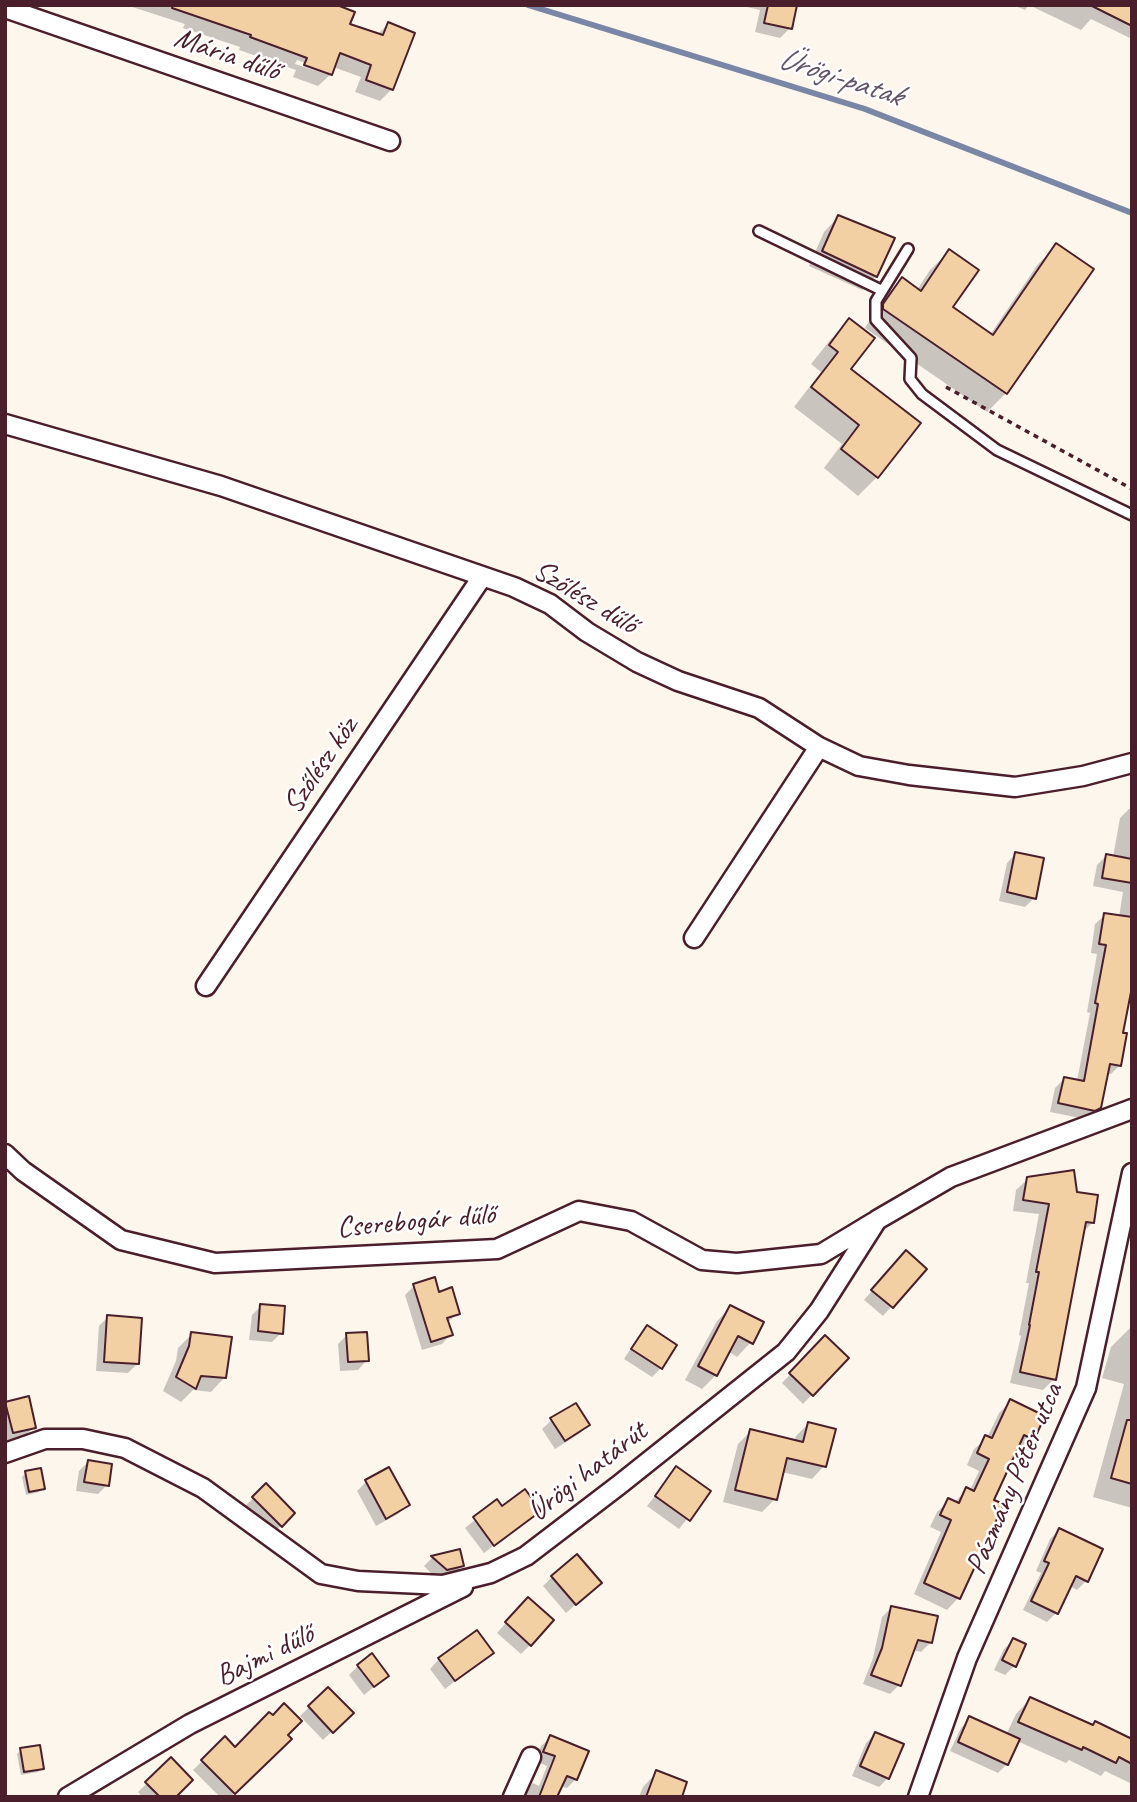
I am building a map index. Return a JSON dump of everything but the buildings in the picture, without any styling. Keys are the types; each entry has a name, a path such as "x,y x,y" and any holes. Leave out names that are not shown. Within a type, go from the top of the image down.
{"street":[{"name":"Mária dűlő","path":"5,8 390,141"},
{"name":"Szőlész dűlő","path":"5,424 221,486 514,587 550,604 587,632 637,662 678,681 759,708 819,747 859,766 909,775 1015,787 1083,776 1132,763"},
{"name":"Szőlész köz","path":"206,986 482,577"},
{"path":"694,938 819,747"},
{"name":"Ürögi határút","path":"5,1453 45,1439 83,1438 125,1448 204,1488 321,1574 358,1581 443,1585 491,1573 526,1556 786,1352 819,1311 877,1220 951,1177 1132,1109"},
{"name":"Cserebogár dűlő","path":"5,1154 14,1170 121,1240 215,1264 497,1249 579,1211 631,1221 702,1260 737,1263 821,1254 877,1220"},
{"name":"Pázmány Péter utca","path":"918,1797 967,1658 1086,1388 1132,1173"},
{"name":"Bajmi dűlő","path":"68,1797 190,1724 491,1573"},
{"path":"513,1797 531,1757"}],"lane":[{"path":"759,231 881,290"},
{"path":"908,249 876,301 876,320 911,358 910,379 922,394 997,450 1132,515"}],"path":[{"path":"946,387 1132,489"}],"waterway":[{"name":"Ürögi-patak","path":"528,5 865,109 1132,213"}]}
